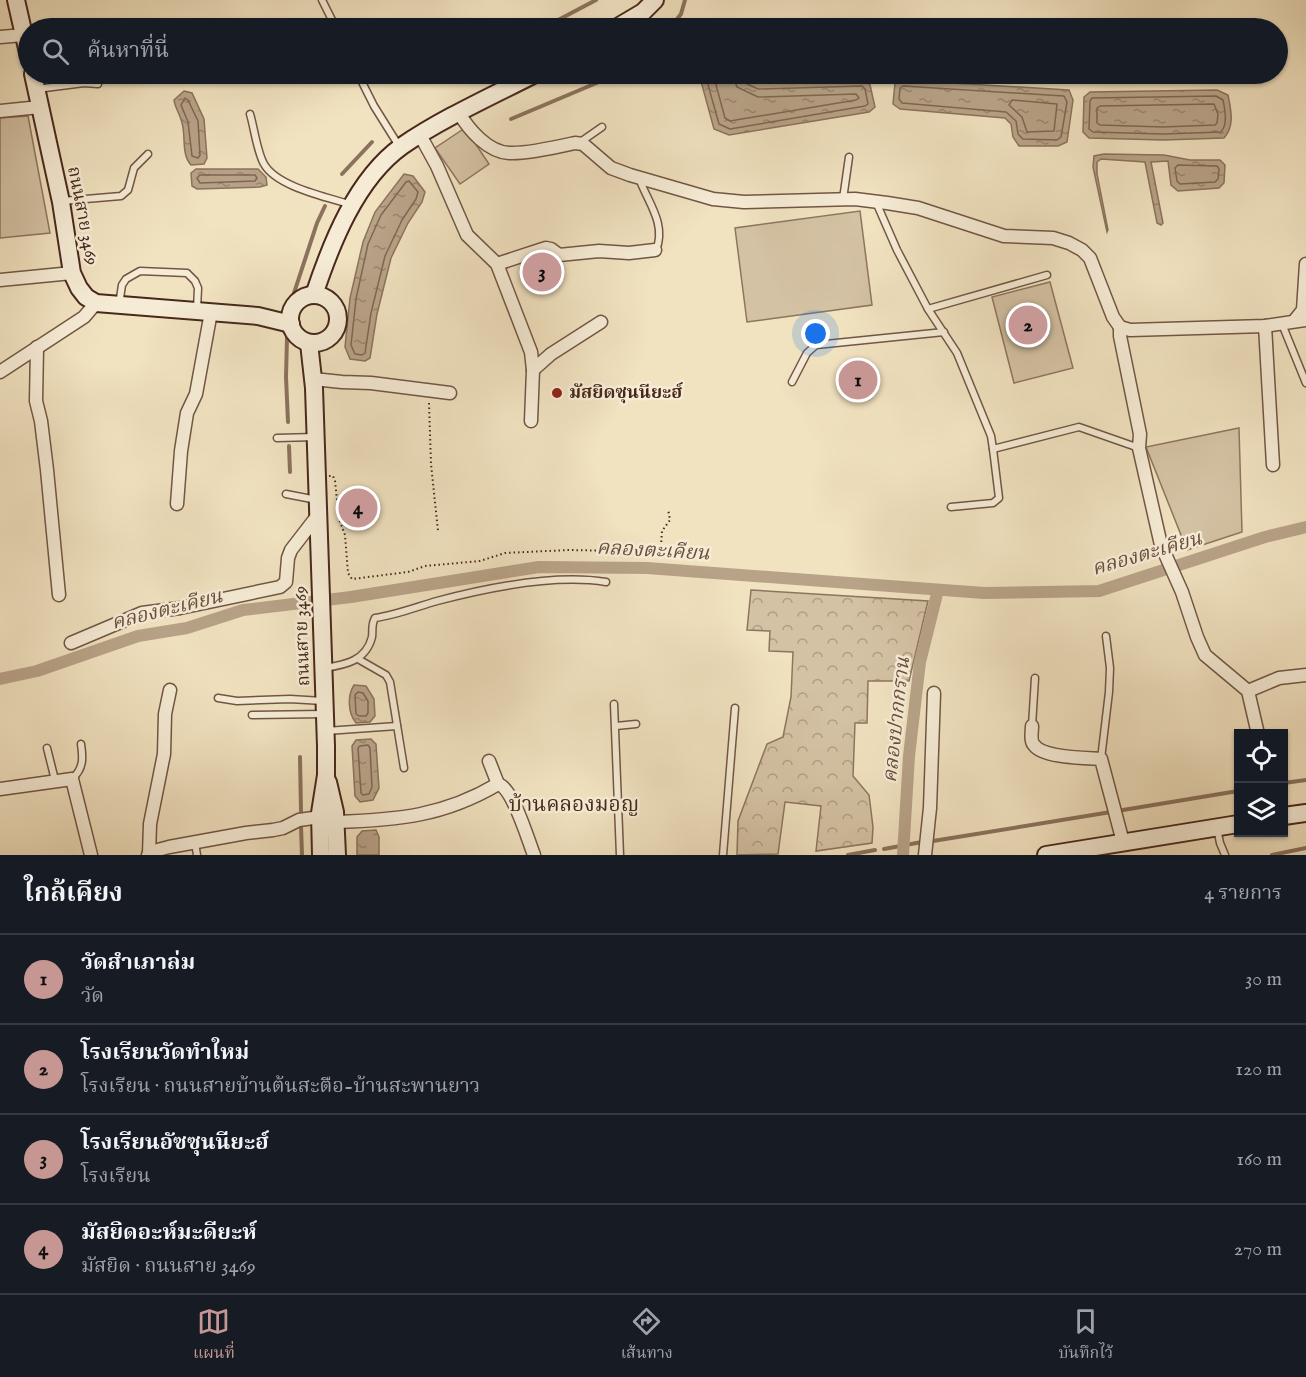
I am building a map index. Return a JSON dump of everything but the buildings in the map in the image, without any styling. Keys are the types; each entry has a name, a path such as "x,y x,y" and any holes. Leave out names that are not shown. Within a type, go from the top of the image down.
{"street":[{"path":"16,0 20,18"},
{"path":"634,18 644,12 655,0"},
{"path":"0,37 18,36"},
{"name":"ถนนสาย 3469","path":"36,84 62,201 72,273 78,288 96,303"},
{"path":"320,296 332,244 351,208 382,165 400,147 516,84"},
{"path":"0,111 40,107"},
{"path":"459,113 465,123 497,150 509,153 579,143 594,151 611,168 713,199 744,202 843,200 876,202 918,208 1004,236 1053,238 1082,250 1090,258 1113,317 1120,327 1140,434 1139,448 1161,545 1182,592 1205,655 1248,691 1257,729"},
{"path":"420,135 437,166 468,235 497,264 531,352 533,370 531,421"},
{"path":"497,264 546,248 559,255 599,251 629,253 655,250"},
{"path":"1120,327 1130,330 1264,326 1301,320 1306,264"},
{"path":"0,280 72,273"},
{"path":"308,296 320,296 338,313 338,325 332,336 313,343 297,336 291,318 297,302 308,296"},
{"path":"0,372 84,317 96,303 291,318"},
{"path":"177,504 187,413 196,394 204,311"},
{"path":"533,370 551,354 602,322"},
{"path":"1264,326 1272,465"},
{"name":"ถนนสาย 3469","path":"313,343 326,775 336,812 328,820 321,855"},
{"path":"37,347 36,401 47,470 59,595"},
{"path":"0,363 15,362"},
{"path":"314,382 371,383 450,393"},
{"path":"71,643 142,613 180,608 280,587 286,582 291,550 318,508"},
{"path":"1248,691 1280,678 1306,675"},
{"path":"149,855 150,824 164,754 165,714 170,690"},
{"path":"925,855 930,808 934,693"},
{"path":"1032,726 1032,740 1039,750 1053,754 1101,759 1123,843"},
{"path":"489,761 498,784 505,787 519,816 534,855"},
{"path":"0,789 72,779 91,855"},
{"path":"149,855 154,850 196,849 246,833 283,828 299,820 395,819 428,813 472,799 498,784"},
{"path":"1288,815 1306,813"},
{"name":"ถนนสาย 3469","path":"328,820 337,855"},
{"path":"1046,855 1234,825"}],"lane":[{"path":"322,0 331,18"},
{"path":"363,84 400,147"},
{"path":"250,114 263,163 275,176 351,208"},
{"path":"579,143 602,127"},
{"path":"62,201 121,196 128,190 134,168 148,154"},
{"path":"843,200 849,157"},
{"path":"638,178 655,213 659,230 659,242 655,250"},
{"path":"876,202 897,250 928,309 957,353 991,436 999,498 993,503 951,507"},
{"path":"119,306 122,285 126,279 140,271 187,273 195,280 204,311"},
{"path":"928,309 1047,275"},
{"path":"1282,324 1306,383"},
{"path":"792,382 807,353 816,345 944,332"},
{"path":"993,449 1079,427 1139,448"},
{"path":"277,438 316,437"},
{"path":"286,494 318,508"},
{"path":"323,661 344,665 358,659 372,636 372,624 375,618 471,592 588,579 606,582"},
{"path":"1101,759 1110,668 1106,636"},
{"path":"358,659 380,670 390,682 404,768"},
{"path":"1032,726 1035,678"},
{"path":"218,698 237,701 290,699 324,708"},
{"path":"614,704 620,855"},
{"path":"252,715 324,708"},
{"path":"723,855 735,708"},
{"path":"616,726 636,724"},
{"path":"325,732 397,726"},
{"path":"72,779 81,768 83,759 81,744"},
{"path":"47,748 55,780"},
{"path":"1217,827 1225,855"}],"path":[{"path":"428,390 431,464 438,531"},
{"path":"317,477 333,476 335,481 339,519 345,534 348,573 352,579 408,572 425,566 480,561 505,553 657,550 661,545 662,531 670,520 668,509"}],"green space":[{"path":"28,116 50,233 0,238 0,118"},
{"path":"465,128 489,164 460,184 435,148"},
{"path":"860,211 872,305 747,322 735,228"},
{"path":"1050,282 1073,368 1014,383 992,297"},
{"path":"1239,428 1242,532 1187,550 1146,447"},
{"path":"751,590 928,601 909,681 868,681 867,723 855,723 853,776 869,795 873,827 872,843 816,851 821,806 785,802 778,854 737,855 738,821 767,744 783,737 791,697 793,652 769,651 770,631 747,630"}],"water":[{"path":"702,84 869,84 875,107 869,112 729,135 714,129"},
{"path":"895,84 968,84 1069,90 1073,100 1067,142 1058,146 1019,146 1013,137 1011,124 1005,118 900,109 893,104"},
{"path":"1217,90 1228,95 1230,106 1231,123 1224,138 1163,140 1089,138 1083,132 1084,97 1090,92"},
{"path":"184,91 192,93 204,119 207,158 204,164 191,165 186,156 183,128 174,100"},
{"path":"1104,154 1164,155 1190,160 1220,160 1225,165 1224,183 1219,188 1178,191 1171,185 1168,161 1151,162 1163,223 1161,225 1157,223 1145,162 1101,159 1097,162 1097,174 1107,232 1093,167 1094,156"},
{"path":"196,169 258,169 266,177 267,185 197,189 192,186 191,173"},
{"path":"404,174 413,176 425,192 422,202 408,223 391,258 377,314 370,358 365,361 350,359 345,347 350,298 363,242 375,212"},
{"path":"354,685 366,686 374,699 375,716 370,722 356,723 351,714 349,699"},
{"path":"371,739 376,744 379,788 373,800 360,802 355,796 352,746 356,740"},
{"path":"376,830 379,837 379,855 357,855 357,837 362,831"}],"waterway":[{"path":"562,18 596,0"},
{"path":"678,18 685,0"},
{"path":"511,119 594,84"},
{"path":"342,174 372,142"},
{"path":"293,296 317,223 325,206"},
{"path":"287,338 288,422"},
{"path":"289,446 290,472"},
{"name":"คลองตะเคียน","path":"0,679 37,671 138,636 187,628 243,610 351,597 539,567 647,568 984,593 1099,591 1265,537 1306,527"},
{"name":"คลองปากกราน","path":"903,855 909,756 920,662 938,590"},
{"path":"300,757 301,811"},
{"path":"1288,782 1306,780"},
{"path":"1123,810 1234,792"},
{"path":"933,841 1111,812"},
{"path":"301,826 302,855"},
{"name":"คลองปากกราน","path":"884,849 922,842"},
{"path":"1272,855 1306,848"},
{"path":"848,855 875,850"}],"place":[{"name":"โรงเรียนอัซซุนนียะฮ์","path":"542,272"},
{"name":"โรงเรียนวัดทำใหม่","path":"1028,325"},
{"name":"วัดสำเภาล่ม","path":"858,380"},
{"name":"มัสยิดซุนนียะฮ์","path":"557,393"},
{"name":"มัสยิดอะห์มะดียะห์","path":"358,508"}],"district":[{"name":"บ้านคลองมอญ","path":"574,805"}]}
